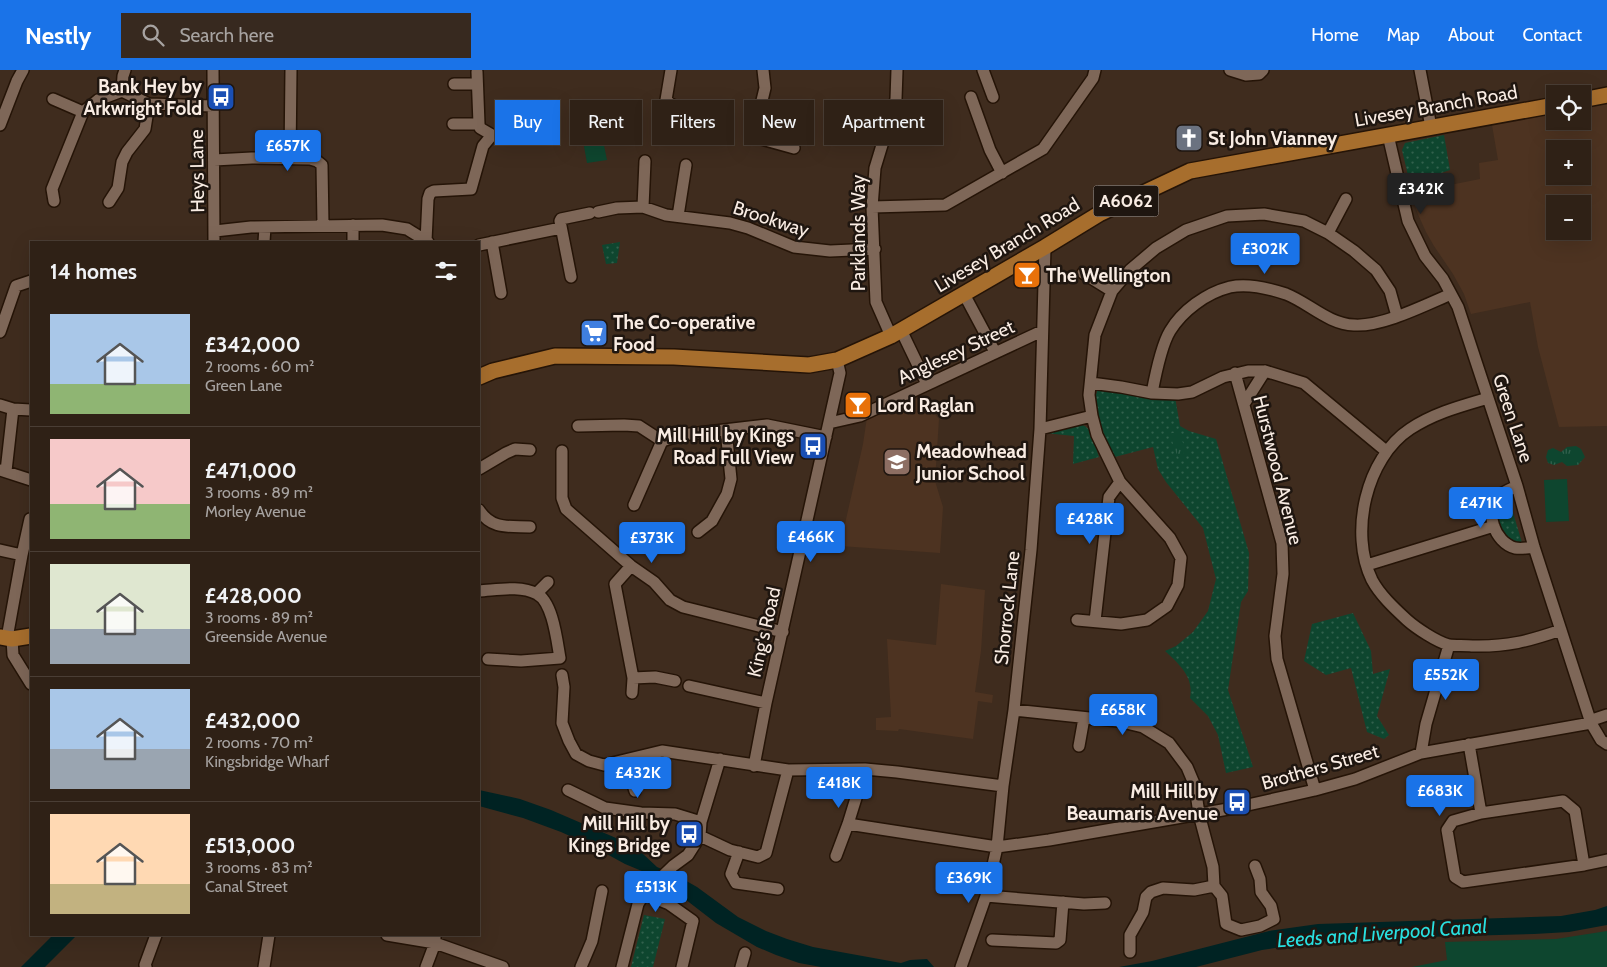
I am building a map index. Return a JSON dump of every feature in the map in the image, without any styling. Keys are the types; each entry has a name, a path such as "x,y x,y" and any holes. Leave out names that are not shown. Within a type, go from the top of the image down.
{"main road":[{"path":"1591,98 1607,95"},
{"name":"Livesey Branch Road","path":"480,378 493,371 555,356 674,357 809,365 837,360 896,334 1099,214 1190,171 1546,107"},
{"path":"6,638 30,636"}],"street":[{"path":"0,125 4,97 23,70"},
{"path":"122,91 125,70"},
{"name":"Heys Lane","path":"213,70 215,237"},
{"path":"290,159 292,70"},
{"path":"666,100 671,70"},
{"path":"763,70 765,88 754,134 758,138 794,148"},
{"name":"Parklands Way","path":"897,70 896,99 875,168 872,207 876,302 927,384"},
{"path":"983,70 992,96"},
{"path":"872,207 945,205 1043,149 1093,78 1095,70"},
{"path":"1230,70 1246,75 1259,74 1263,70"},
{"path":"1420,70 1431,127"},
{"path":"427,241 428,199 430,193 434,191 471,189 483,146 492,135 480,128 477,78 454,84"},
{"path":"54,201 52,189 82,112 98,100 122,91 149,104 213,106"},
{"path":"971,97 990,150 1002,173"},
{"path":"53,99 82,112"},
{"path":"109,202 118,188 122,162 144,129 149,104"},
{"path":"453,124 479,124"},
{"name":"Green Lane","path":"1388,135 1408,220 1425,256 1444,279 1458,307 1517,486 1534,547 1591,723 1601,740 1607,744"},
{"path":"214,160 310,159 317,161 322,165 323,225"},
{"path":"643,208 645,161"},
{"path":"678,216 686,165"},
{"path":"1328,233 1346,199"},
{"name":"Brookway","path":"561,228 561,219 593,209 632,207 663,214 730,223 748,228 794,247 830,251 874,249"},
{"path":"1077,620 1121,624 1147,620 1167,606 1178,585 1180,558 1170,538 1120,482 1097,435 1092,416 1089,395 1095,335 1112,291 1130,270 1156,248 1186,230 1227,216 1264,214 1304,221 1328,233 1354,251 1376,270 1390,292 1397,316"},
{"path":"215,237 265,227 353,225 392,226 407,229 425,241"},
{"path":"353,225 353,241"},
{"path":"264,241 265,227"},
{"path":"480,245 561,228 571,277"},
{"path":"492,242 501,293"},
{"name":"Shorrock Lane","path":"961,967 986,896 997,847 1003,786 1014,710 1031,550 1040,428 1045,247"},
{"path":"1083,273 1112,291"},
{"path":"0,332 16,286 30,281"},
{"path":"1152,393 1155,376 1169,332 1186,312 1207,297 1230,287 1254,286 1287,295 1331,319 1355,326 1376,323 1397,316 1451,294"},
{"path":"964,294 995,352"},
{"name":"Anglesey Street","path":"828,423 860,416 1042,331"},
{"name":"King's Road","path":"754,766 766,704 840,373 837,360"},
{"path":"1091,383 1169,395 1192,392 1235,373 1265,371 1304,382 1386,451"},
{"path":"1244,404 1265,371"},
{"name":"Hurstwood Avenue","path":"1235,373 1282,543 1283,574 1275,636 1277,660 1314,790"},
{"path":"1488,398 1443,412 1409,429 1386,451 1369,485 1363,516 1362,547 1367,565 1373,580 1393,607 1416,628 1449,645 1494,647 1510,645 1530,641 1561,630"},
{"path":"0,405 30,410"},
{"path":"13,408 3,470 30,480"},
{"path":"1040,428 1092,416"},
{"path":"634,505 662,441 681,435 767,425 826,437"},
{"path":"578,426 639,426 662,441"},
{"path":"698,532 712,521 727,494 731,479 726,430"},
{"path":"480,467 515,449 530,450"},
{"path":"562,451 562,498 566,509 631,566 654,582 670,600 683,607 783,632"},
{"path":"1095,621 1109,497 1120,482"},
{"path":"1517,486 1500,495 1495,502 1492,512 1494,526 1502,541 1508,545 1516,548 1534,547"},
{"path":"480,512 483,517 496,526 530,527"},
{"path":"30,520 6,613 6,638 30,682"},
{"path":"1367,565 1494,526"},
{"path":"0,550 22,555"},
{"path":"631,566 615,584 633,678 632,692"},
{"path":"537,594 548,582"},
{"path":"480,591 517,589 537,594 544,599 554,624 561,666 564,687 562,723 576,754 589,761 604,765 662,751 788,770 865,769 1003,786"},
{"path":"1421,753 1426,724 1449,645"},
{"path":"488,659 561,666"},
{"path":"633,678 655,677 675,681"},
{"path":"690,686 766,704"},
{"path":"1014,710 1118,721 1143,727 1168,743 1187,766 1195,786 1213,867 1214,886 1222,896 1226,924 1241,930 1260,926 1274,919 1272,906 1261,892 1260,879 1255,866"},
{"name":"Brothers Street","path":"848,824 997,847 1049,840 1200,814 1314,790 1355,779 1421,753 1591,723 1595,719 1607,715"},
{"path":"1079,746 1084,718"},
{"path":"1469,744 1481,813"},
{"path":"622,967 638,904 653,884 688,855 700,836 701,822 720,759"},
{"path":"625,760 635,791"},
{"path":"836,856 865,769"},
{"path":"700,836 730,850 758,857 766,853 788,770"},
{"path":"568,790 605,808 641,813 675,814 701,822"},
{"path":"1584,865 1575,811 1563,801 1481,813 1453,820 1447,830 1455,877 1463,882 1584,865 1607,860"},
{"path":"739,852 730,874 736,883 778,889"},
{"path":"1130,952 1130,935 1142,912 1146,897 1150,892 1162,888 1194,890 1214,886"},
{"path":"581,967 592,941 602,891"},
{"path":"644,894 669,904 693,921 682,967"},
{"path":"986,896 1084,904 1104,903"},
{"path":"992,940 1056,944 1060,940 1063,902"},
{"path":"144,966 156,936"},
{"path":"264,967 269,936"},
{"path":"398,936 435,939 483,964 503,967"},
{"path":"426,967 435,939"},
{"path":"741,967 745,953"}],"shaded area":[{"path":"1607,103 1607,426 1559,427 1538,347 1530,302 1471,314 1464,294 1434,246 1417,212 1410,188 1449,180 1450,185 1480,179 1479,163 1498,160 1492,125 1546,115 1546,130 1591,130 1591,106"},
{"name":"Meadowhead Junior School","path":"912,397 923,401 939,419 935,481 943,507 940,553 840,546 863,444 867,417"},
{"path":"941,584 985,590 981,651 975,692 993,695 992,703 978,701 973,739 899,729 898,731 876,730 876,718 891,717 887,639 936,645"}],"green space":[{"path":"1444,135 1450,170 1441,173 1439,177 1410,184 1402,150 1405,143"},
{"path":"584,145 604,145 607,160 587,163"},
{"path":"620,242 617,263 606,264 602,245"},
{"path":"1098,386 1175,397 1180,426 1189,431 1216,439 1249,553 1248,591 1241,602 1228,690 1253,767 1226,773 1218,735 1208,716 1190,698 1190,684 1185,672 1165,651 1176,646 1193,632 1208,611 1216,579 1203,528 1166,482 1158,469 1153,447 1111,458 1096,411 1095,398"},
{"path":"1079,424 1090,432 1099,457 1073,464 1074,436 1045,433"},
{"path":"1177,433 1185,446 1183,458 1179,458 1177,455 1170,435"},
{"path":"1576,446 1581,449 1585,457 1578,465 1567,466 1562,462 1554,465 1548,463 1546,457 1548,450 1553,448 1561,452 1567,447"},
{"path":"1567,479 1569,521 1546,522 1544,480"},
{"path":"1508,496 1523,546 1503,538 1496,517 1501,499"},
{"path":"1353,613 1371,651 1373,674 1390,669 1377,716 1389,735 1384,739 1367,732 1351,668 1326,675 1304,661 1312,624"},
{"path":"644,915 665,919 653,967 631,967"},
{"path":"1607,931 1607,967 1412,967 1447,960 1445,942 1556,939"}],"water":[{"path":"480,790 520,799 616,838 642,853 657,867 697,887 738,917 766,931 813,947 901,963 910,960 927,959 934,967 821,967 799,963 776,955 757,947 716,923 668,886 649,874 561,832 523,818 480,806"},
{"name":"Leeds and Liverpool Canal","path":"1607,906 1607,925 1569,932 1351,939 1262,950 1196,967 1119,967 1152,961 1269,931 1318,924 1561,916"},
{"path":"52,936 76,936 45,967 21,967"}],"place":[{"name":"Bank Hey by Arkwright Fold","path":"221,97"},
{"name":"St John Vianney","path":"1189,138"},
{"name":"The Wellington","path":"1027,275"},
{"name":"The Co-operative Food","path":"594,333"},
{"name":"Lord Raglan","path":"858,405"},
{"name":"Mill Hill by Kings Road Full View","path":"813,446"},
{"name":"Meadowhead Junior School","path":"897,462"},
{"name":"Mill Hill by Beaumaris Avenue","path":"1237,802"},
{"name":"Mill Hill by Kings Bridge","path":"689,834"}]}
